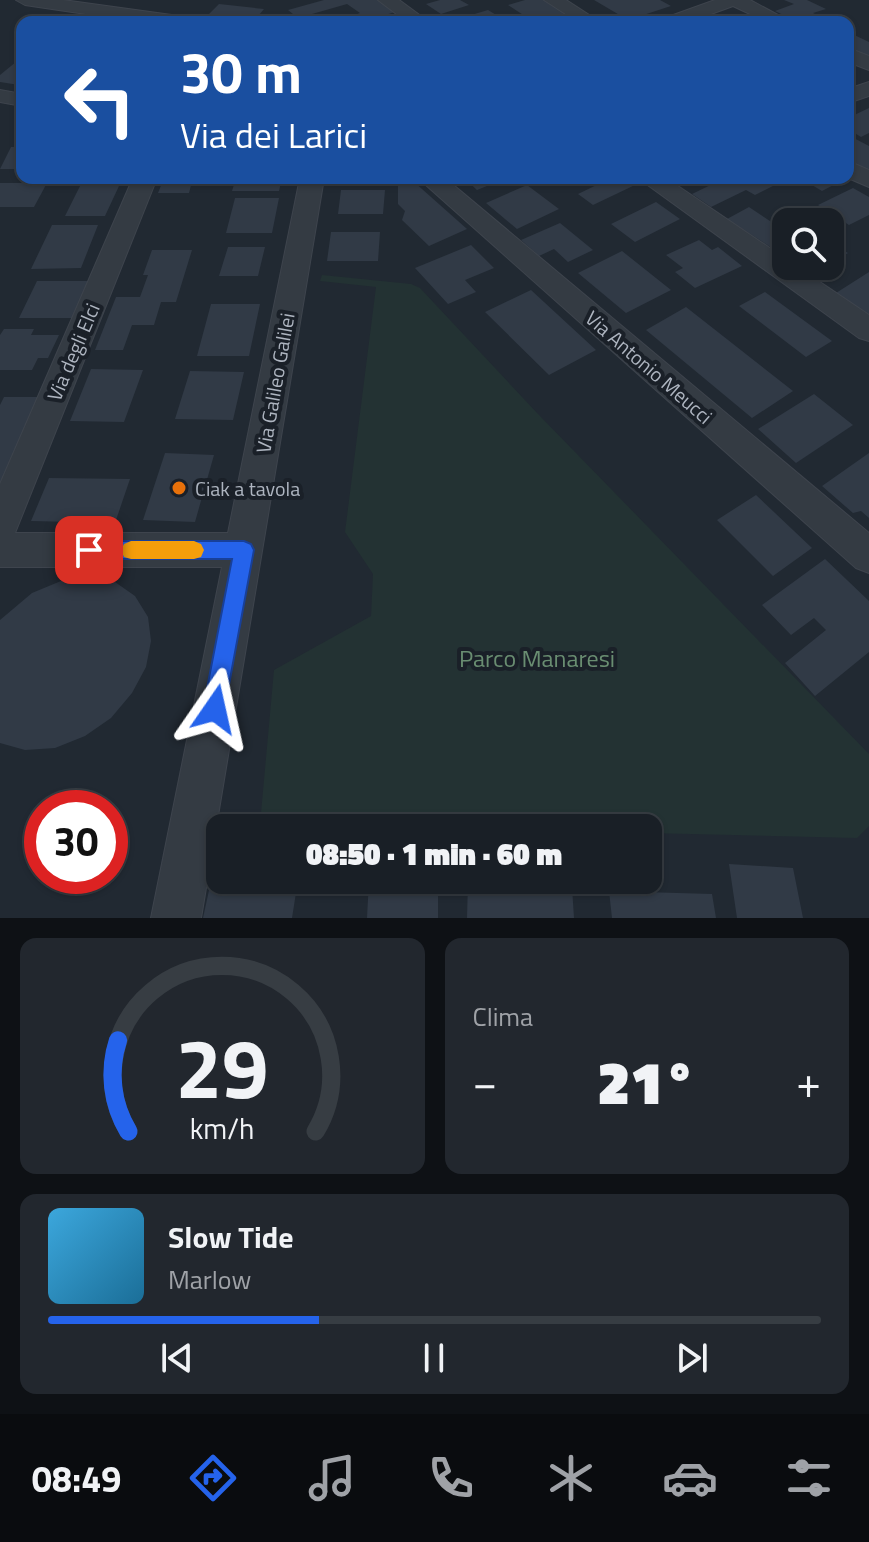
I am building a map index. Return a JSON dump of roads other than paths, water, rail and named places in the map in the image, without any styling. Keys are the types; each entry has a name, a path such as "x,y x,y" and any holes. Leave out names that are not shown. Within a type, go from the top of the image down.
{"street":[{"path":"25,0 125,15 182,14"},
{"path":"387,0 410,16"},
{"path":"553,0 581,16"},
{"path":"689,16 734,0 769,16"},
{"name":"Via degli Elci","path":"0,526 142,184"},
{"name":"Via Galileo Galilei","path":"176,918 311,184"},
{"name":"Via Antonio Meucci","path":"437,184 869,556"},
{"path":"668,184 869,330"},
{"path":"0,550 244,550"}],"place":[{"name":"Ciak a tavola","path":"179,488"}],"park label":[{"name":"Parco Manaresi","path":"537,658"}]}
